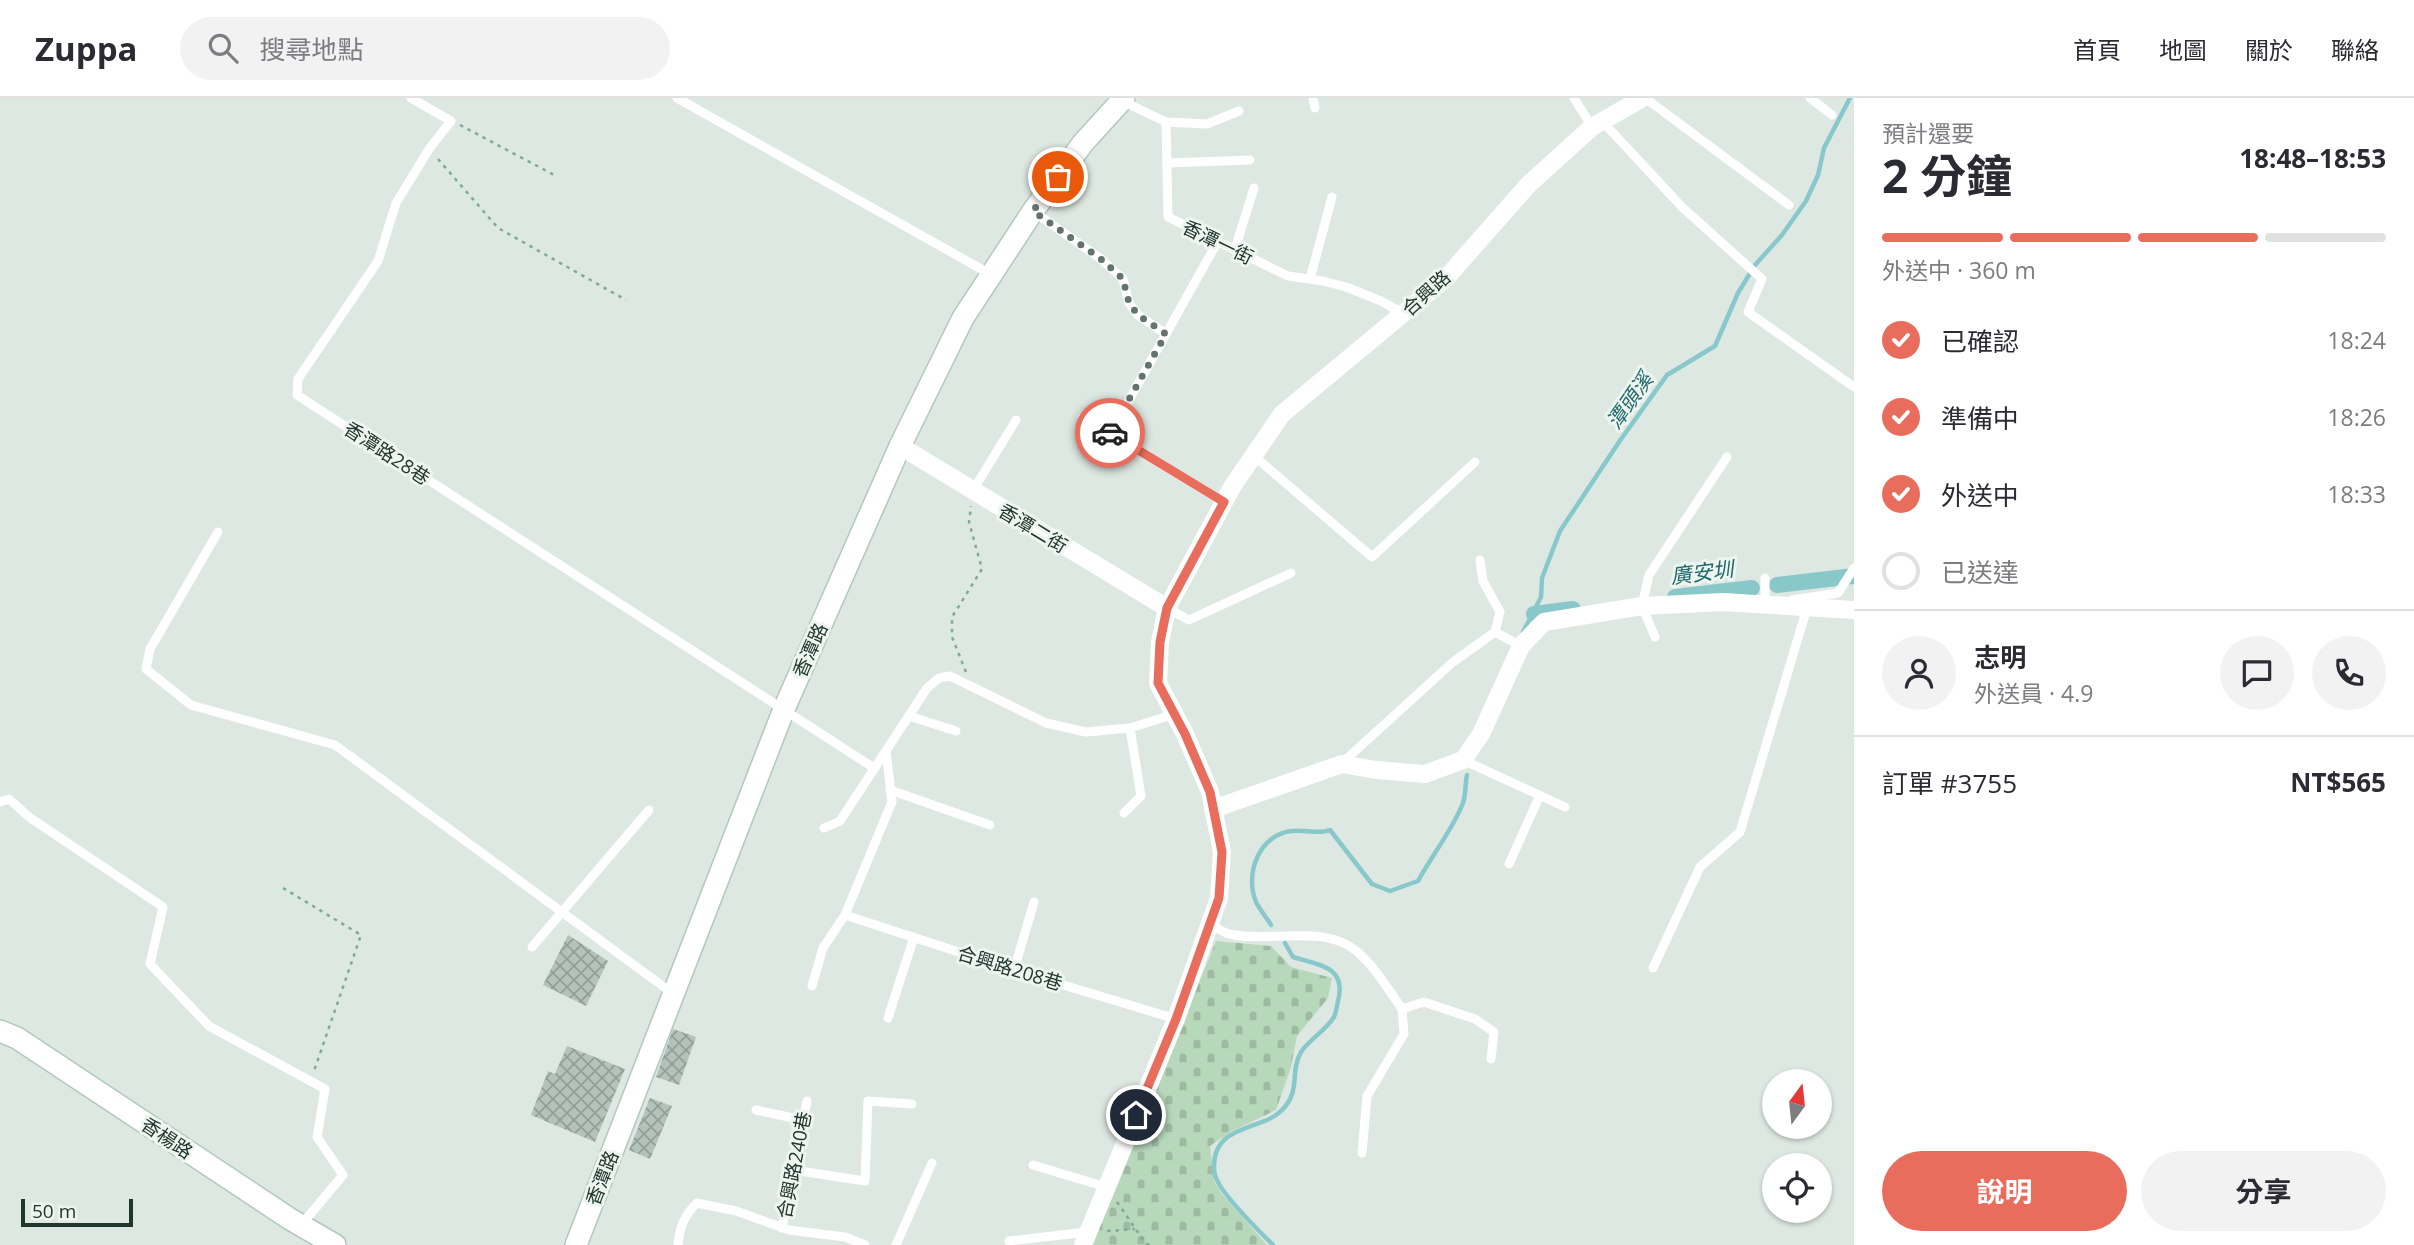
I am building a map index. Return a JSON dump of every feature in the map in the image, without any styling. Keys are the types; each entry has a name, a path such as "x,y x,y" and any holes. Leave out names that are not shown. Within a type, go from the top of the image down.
{"street":[{"name":"合興路","path":"1086,1239 1176,1019 1219,898 1222,852 1210,792 1158,683 1160,642 1167,608 1224,502 1282,414 1447,277 1529,184 1597,124 1644,98"},
{"name":"香潭路","path":"576,1245 784,709 900,446 963,318 1033,211 1120,99"},
{"name":"香潭二街","path":"900,446 1167,608"},
{"path":"1213,809 1342,764 1425,774 1463,760 1481,734 1521,646 1544,622 1642,606 1723,602 1854,610"},
{"name":"香楊路","path":"0,1031 17,1038 301,1226 335,1245"}],"lane":[{"path":"411,98 451,121"},
{"path":"677,98 991,275"},
{"path":"1313,98 1315,108"},
{"path":"1574,98 1682,207 1762,279 1748,312 1854,387"},
{"path":"1644,98 1789,205"},
{"path":"1810,98 1832,115"},
{"path":"1120,99 1166,122 1207,124 1240,111"},
{"name":"香潭路28巷","path":"451,121 429,149 396,203 378,261 298,379 297,395 784,709"},
{"name":"香潭一街","path":"1166,122 1169,163 1168,217 1288,276 1346,287 1404,314"},
{"path":"1169,163 1250,160"},
{"path":"1235,249 1254,188"},
{"path":"1310,279 1332,197"},
{"path":"1033,211 1101,259 1123,279 1129,303 1138,315 1166,334"},
{"path":"1110,434 1218,241"},
{"path":"1082,417 1224,502"},
{"path":"972,492 1016,420"},
{"path":"1254,456 1372,557 1475,462"},
{"path":"1655,637 1642,606 1649,575 1727,457"},
{"path":"218,532 150,649 146,669 191,705 335,746 674,994"},
{"path":"1342,764 1453,662 1495,632 1500,612 1483,581 1480,560"},
{"path":"1765,578 1765,605 1838,593 1854,568"},
{"path":"1167,608 1189,620 1291,573"},
{"path":"1653,968 1700,867 1740,832 1807,608"},
{"path":"1495,632 1521,646"},
{"path":"824,828 840,821 927,688 939,678 950,676 1046,723 1086,732 1130,728 1175,714"},
{"path":"784,709 874,768"},
{"path":"909,716 956,731"},
{"path":"1124,813 1141,796 1130,728"},
{"path":"812,986 823,948 845,915 892,802 886,751"},
{"path":"1463,760 1565,807"},
{"path":"890,790 990,825"},
{"path":"1509,864 1540,795"},
{"path":"0,802 9,799 29,817 163,907 150,964 209,1026 325,1089 317,1137 343,1175 301,1226"},
{"path":"532,947 649,810"},
{"path":"1014,970 1034,902"},
{"name":"合興路208巷","path":"845,915 1176,1019"},
{"path":"1210,924 1227,933 1254,937 1305,936 1335,940 1354,949 1402,1009 1404,1034 1367,1096 1362,1153"},
{"path":"888,1018 914,937"},
{"path":"1402,1009 1424,1002 1475,1019 1494,1032 1491,1059"},
{"name":"合興路240巷","path":"782,1228 807,1101"},
{"path":"793,1170 865,1181 868,1101 912,1104"},
{"path":"756,1110 803,1120"},
{"path":"896,1245 932,1163"},
{"path":"1033,1165 1106,1187"},
{"name":"合興路240巷","path":"678,1245 679,1234 689,1211 697,1203 736,1211 782,1228 845,1237 865,1245"},
{"path":"1009,1241 1086,1239"}],"path":[{"path":"451,121 556,176"},
{"path":"429,149 498,228 626,300"},
{"path":"971,684 952,637 952,617 982,569 969,522 972,492"},
{"path":"283,888 361,935 310,1081"},
{"path":"1106,1187 1146,1244 1152,1245"},
{"path":"1086,1239 1135,1229"}],"green space":[{"path":"1216,941 1271,946 1291,967 1332,978 1328,998 1297,1036 1291,1067 1276,1110 1232,1131 1210,1146 1214,1181 1222,1194 1267,1245 1092,1245"}],"building":[{"path":"568,935 608,961 586,1006 543,985"},
{"path":"673,1029 696,1037 679,1085 656,1077"},
{"path":"567,1046 625,1069 595,1142 531,1115 548,1071 555,1074"},
{"path":"650,1098 672,1106 650,1159 629,1150"}],"waterway":[{"name":"潭頭溪","path":"1523,632 1541,597 1542,578 1560,531 1667,375 1715,346 1738,293 1755,265 1782,235 1806,201 1818,175 1824,148 1850,98"},
{"name":"廣安圳","path":"1777,585 1854,576"},
{"name":"廣安圳","path":"1675,597 1752,588"},
{"name":"廣安圳","path":"1534,614 1573,609"},
{"name":"潭頭溪","path":"1271,925 1256,902 1252,879 1258,857 1271,839 1292,831 1330,830 1372,884 1390,891 1418,881 1459,813 1464,800 1467,775"},
{"path":"1273,1245 1242,1214 1221,1187 1216,1179 1214,1165 1216,1152 1222,1142 1241,1130 1273,1117 1287,1104 1301,1052 1335,1015 1340,990 1335,974 1321,965 1293,957 1285,943"}],"way so far":[{"path":"1058,177 1033,211 1101,259 1123,279 1129,303 1138,315 1166,334 1110,433"}],"route":[{"path":"1110,433 1224,502 1167,608 1160,642 1158,683 1185,734 1210,792 1222,852 1219,898 1176,1019 1136,1115"}]}
